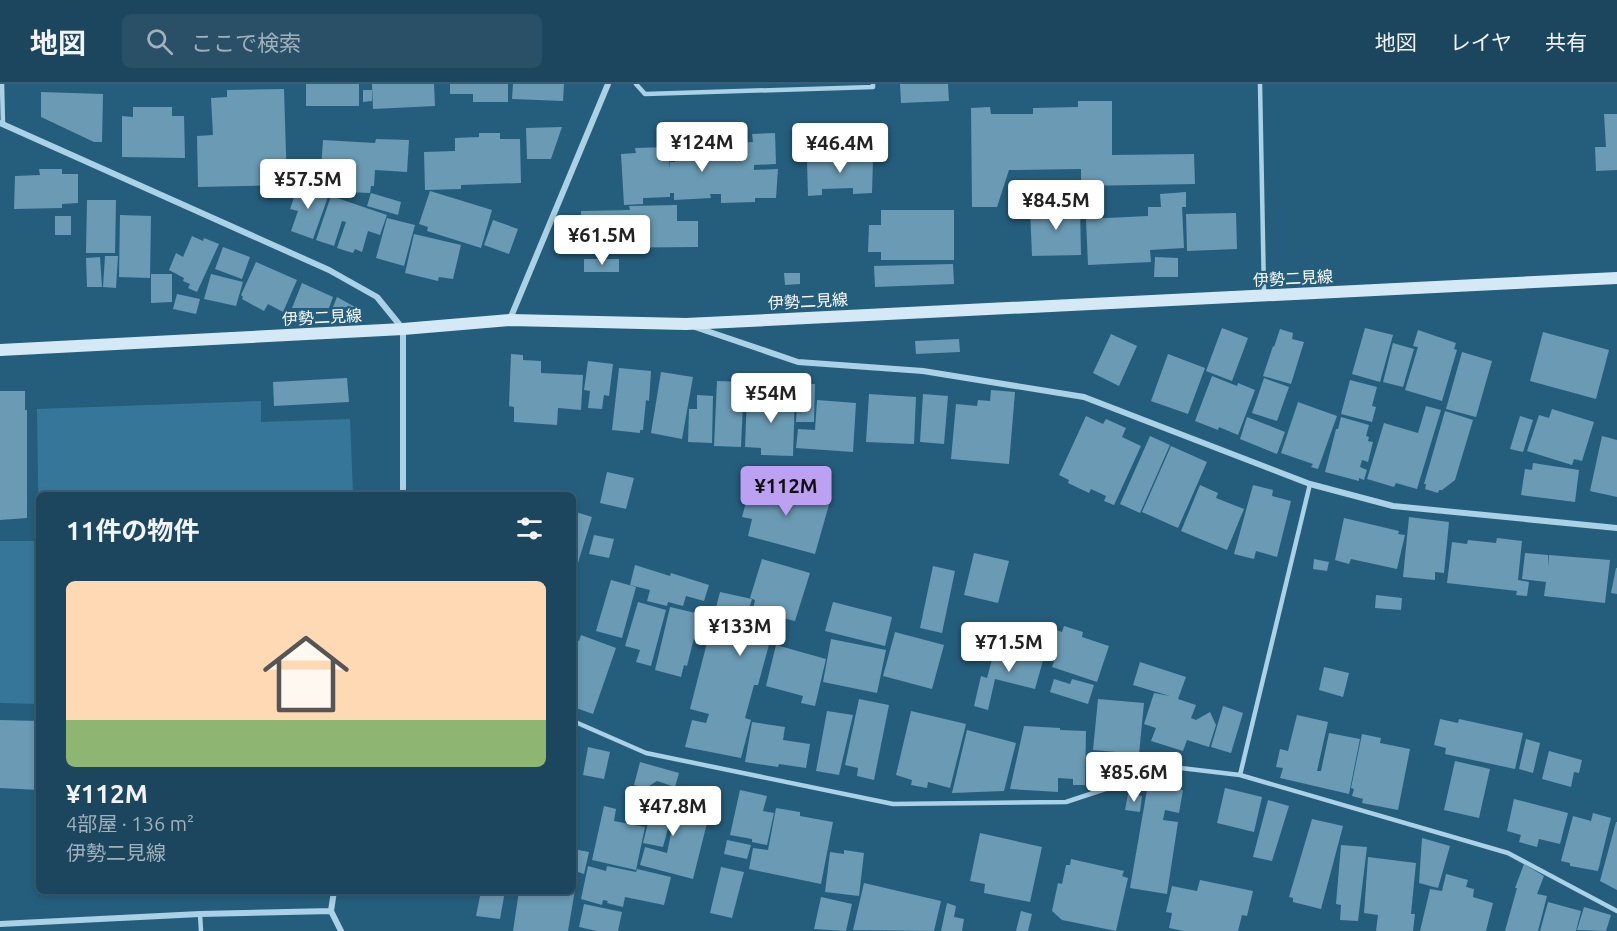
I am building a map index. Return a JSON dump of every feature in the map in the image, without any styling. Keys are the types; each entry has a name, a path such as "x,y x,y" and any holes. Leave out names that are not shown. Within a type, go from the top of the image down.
{"main road":[{"name":"伊勢二見線","path":"0,350 404,329 510,320 686,324 1617,278"}],"street":[{"path":"510,320 608,84"},
{"path":"1,123 329,270 377,297 404,329 404,492"},
{"path":"686,324 798,362 923,371 1084,397 1310,484 1393,506 1617,528"},
{"path":"334,894 331,912 341,931"},
{"path":"0,924 200,914 331,912"}],"lane":[{"path":"1,123 2,84"},
{"path":"636,84 645,94 873,87 873,84"},
{"path":"1260,84 1264,296"},
{"path":"1240,775 1310,484"},
{"path":"576,722 646,753 893,804 1066,802 1172,768 1240,775 1508,853 1617,911"},
{"path":"200,914 201,931"}],"shaded area":[{"path":"261,401 261,422 350,419 353,492 38,492 37,409"},
{"path":"0,541 36,541 36,704 0,703"}],"building":[{"path":"306,84 359,84 359,106 306,106"},
{"path":"372,84 434,84 435,106 373,109"},
{"path":"450,84 508,84 508,102 473,102 473,94 450,94"},
{"path":"513,84 564,84 563,101 512,99"},
{"path":"900,84 948,84 949,101 901,103"},
{"path":"284,89 287,185 198,187 197,136 213,135 211,98 227,97 227,90"},
{"path":"363,90 372,90 372,101 363,102"},
{"path":"41,92 103,94 102,142 94,142 41,117"},
{"path":"1078,101 1112,101 1112,155 1194,154 1195,184 1081,186 1081,169 1009,170 997,207 972,207 971,108 990,107 991,114 1033,114 1033,108 1078,107"},
{"path":"133,107 172,107 172,116 184,116 185,158 122,157 122,116 133,117"},
{"path":"1604,114 1617,114 1617,170 1596,171 1595,147 1606,147"},
{"path":"562,127 551,159 527,159 526,128"},
{"path":"479,133 500,133 500,139 520,139 521,183 461,185 461,189 425,190 424,152 455,151 455,138 479,137"},
{"path":"775,133 776,164 754,165 754,170 778,169 776,198 755,198 755,202 721,203 721,194 710,194 711,198 674,200 674,193 670,193 670,197 643,198 643,204 624,205 621,154 636,153 635,148 668,147 670,170 670,162 675,162 675,151 721,150 721,144 753,142 752,134"},
{"path":"376,139 409,140 407,172 375,170 374,186 371,186 370,193 346,192 346,185 327,184 327,169 321,169 323,140 375,143"},
{"path":"857,153 857,160 873,159 872,193 853,194 853,188 822,189 822,195 808,196 807,161 819,161 820,154"},
{"path":"39,169 62,169 62,174 78,174 78,203 62,204 62,208 14,209 15,176 40,175"},
{"path":"299,183 329,194 313,239 291,231 298,211 290,209"},
{"path":"430,191 492,210 481,248 427,231 428,227 419,224"},
{"path":"1186,192 1186,207 1182,207 1184,248 1150,250 1151,262 1088,265 1086,219 1148,216 1148,207 1161,207 1160,194"},
{"path":"371,193 401,202 398,215 367,206"},
{"path":"1069,194 1069,205 1058,205 1058,195"},
{"path":"1101,194 1101,205 1071,205 1071,195"},
{"path":"331,196 387,215 380,235 368,231 362,252 355,249 353,253 337,248 346,222 342,221 334,246 316,240"},
{"path":"87,200 116,200 115,253 86,253"},
{"path":"677,205 677,221 698,221 698,247 582,248 581,211 630,210 629,206"},
{"path":"1080,206 1081,255 1032,256 1030,208"},
{"path":"881,210 954,210 954,260 881,260 881,252 868,252 869,225 881,225"},
{"path":"1236,213 1237,249 1187,251 1186,214"},
{"path":"120,215 151,216 150,278 119,277"},
{"path":"55,216 71,216 71,235 55,235"},
{"path":"387,218 415,225 404,266 376,258"},
{"path":"493,220 518,229 509,254 484,245"},
{"path":"414,234 461,245 453,279 439,277 438,281 405,273"},
{"path":"192,236 219,244 197,292 188,288 190,284 183,281 184,278 169,270 176,253 183,257"},
{"path":"223,247 250,257 242,279 215,269"},
{"path":"105,256 118,256 116,288 103,287"},
{"path":"100,257 102,287 87,287 86,258"},
{"path":"1155,257 1178,258 1178,277 1154,277"},
{"path":"584,259 619,259 619,272 584,272"},
{"path":"256,262 297,280 283,312 268,304 264,311 242,299 241,295"},
{"path":"953,264 954,284 875,287 874,266"},
{"path":"784,273 800,273 800,284 785,285"},
{"path":"151,274 172,274 172,302 151,303"},
{"path":"211,274 243,282 236,306 204,299"},
{"path":"302,283 333,297 329,308 292,308"},
{"path":"177,294 200,299 196,314 173,309"},
{"path":"337,297 355,307 333,307"},
{"path":"1222,328 1248,338 1232,381 1206,371"},
{"path":"1365,328 1393,335 1380,382 1352,374"},
{"path":"1280,329 1293,333 1292,339 1304,342 1291,384 1263,376"},
{"path":"1418,330 1456,343 1454,349 1457,350 1442,401 1405,390 1418,347 1413,346"},
{"path":"1543,332 1609,350 1596,399 1530,381"},
{"path":"1111,334 1137,346 1119,386 1093,373"},
{"path":"959,339 960,352 916,354 915,341"},
{"path":"1393,343 1414,349 1403,387 1383,382"},
{"path":"1462,352 1492,361 1476,417 1446,409"},
{"path":"511,354 523,355 523,360 541,361 541,373 583,375 581,410 558,408 557,425 514,422 514,407 509,406"},
{"path":"1168,354 1205,368 1188,414 1151,401"},
{"path":"588,361 613,364 609,396 604,395 602,409 588,408 590,391 584,390"},
{"path":"619,368 651,371 649,401 646,400 643,430 640,430 640,433 612,430"},
{"path":"661,372 693,377 682,439 651,433"},
{"path":"1212,376 1255,390 1238,435 1195,421"},
{"path":"347,378 349,402 274,406 273,382"},
{"path":"1264,378 1289,387 1277,421 1252,413"},
{"path":"1350,380 1377,387 1372,406 1376,407 1372,422 1341,414"},
{"path":"717,381 744,382 741,447 714,446"},
{"path":"798,384 815,384 814,422 796,422"},
{"path":"991,390 1015,392 1009,464 951,459 956,404 977,406 978,400 990,401"},
{"path":"0,391 25,391 27,518 0,520"},
{"path":"747,394 795,396 793,456 761,455 761,448 745,447"},
{"path":"869,394 916,397 914,444 866,442"},
{"path":"923,394 948,396 944,444 920,442"},
{"path":"697,395 713,396 712,443 688,442 689,409 697,409"},
{"path":"817,400 856,403 853,452 796,448 798,429 815,430"},
{"path":"1298,402 1337,416 1318,469 1311,467 1313,464 1281,453"},
{"path":"1426,406 1441,410 1417,489 1396,483 1394,487 1367,479 1384,423 1418,433"},
{"path":"1552,409 1594,422 1582,461 1574,459 1572,465 1527,451 1539,415 1549,418"},
{"path":"1445,411 1473,420 1455,480 1438,493 1425,489 1426,484 1424,484"},
{"path":"1086,416 1103,424 1106,419 1126,428 1122,437 1141,446 1114,505 1104,501 1106,496 1091,489 1089,493 1068,483 1069,480 1059,475"},
{"path":"1520,416 1533,420 1523,452 1510,449"},
{"path":"1247,417 1285,432 1277,454 1240,439"},
{"path":"1341,417 1369,425 1366,436 1369,437 1368,441 1373,442 1368,462 1362,460 1360,467 1367,470 1364,480 1359,478 1359,481 1325,472"},
{"path":"1150,436 1170,445 1140,513 1120,504"},
{"path":"1602,436 1617,440 1617,497 1590,491"},
{"path":"1171,446 1207,462 1178,528 1142,512"},
{"path":"1533,463 1579,470 1575,502 1521,495 1525,469 1532,470"},
{"path":"607,472 634,478 626,509 600,503"},
{"path":"761,482 830,501 815,554 748,536 752,519 742,517 748,495 757,497"},
{"path":"1200,485 1218,493 1216,498 1244,509 1227,550 1181,531"},
{"path":"1253,485 1273,490 1272,496 1291,501 1277,557 1256,551 1254,559 1234,554"},
{"path":"576,512 592,517 576,569"},
{"path":"1409,517 1449,522 1444,573 1435,572 1435,580 1403,577"},
{"path":"1344,518 1399,531 1398,534 1405,535 1397,569 1351,559 1349,564 1335,560"},
{"path":"594,535 614,539 609,558 589,554"},
{"path":"1497,538 1522,541 1518,580 1529,582 1527,596 1516,595 1517,591 1447,583 1452,542 1467,544 1468,540 1496,543"},
{"path":"974,553 1009,561 998,603 964,595"},
{"path":"1525,553 1548,555 1548,567 1549,555 1610,560 1605,603 1544,596 1546,582 1522,579"},
{"path":"762,559 810,573 795,621 779,617 773,637 751,631 750,635 770,641 758,685 754,685 745,718 751,720 741,758 685,747 692,720 706,723 709,714 690,709 720,592 752,599 748,612 755,614 753,626 758,610 753,609 755,600 750,598"},
{"path":"1314,559 1329,562 1327,571 1313,569"},
{"path":"635,565 709,585 704,601 686,596 683,606 668,602 667,606 647,601 650,590 630,585"},
{"path":"933,566 955,571 942,633 920,628"},
{"path":"1617,568 1617,594 1611,593"},
{"path":"611,580 636,587 622,638 596,631"},
{"path":"1376,595 1402,598 1401,610 1375,608"},
{"path":"638,602 666,610 651,666 636,662 640,650 625,646"},
{"path":"833,602 892,617 885,646 825,631"},
{"path":"670,607 700,614 687,666 684,665 681,677 655,670"},
{"path":"1064,626 1083,632 1082,637 1109,646 1097,682 1052,667 1054,661 1047,659 1056,630 1062,632"},
{"path":"895,632 944,645 932,689 883,676"},
{"path":"581,635 616,648 593,714 576,708 576,640 579,641"},
{"path":"831,639 886,650 877,693 823,682"},
{"path":"776,645 826,659 815,706 801,703 803,696 766,686"},
{"path":"996,645 1044,657 1035,689 995,679 988,710 974,706 981,676 987,678"},
{"path":"1140,662 1186,677 1178,699 1196,705 1191,718 1196,720 1210,712 1216,725 1209,747 1187,740 1183,751 1151,741 1156,728 1144,724 1154,693 1170,696 1133,685"},
{"path":"1324,667 1349,673 1343,697 1319,690"},
{"path":"1054,679 1070,684 1072,679 1094,685 1088,704 1050,692"},
{"path":"859,699 889,705 874,780 857,776 858,768 845,765"},
{"path":"1098,699 1144,703 1139,754 1093,750"},
{"path":"1223,706 1243,713 1231,753 1211,747"},
{"path":"827,711 853,715 839,775 816,771"},
{"path":"911,711 966,724 950,788 928,782 927,788 911,785 912,780 896,775"},
{"path":"1297,715 1328,722 1317,771 1321,771 1329,733 1360,739 1349,794 1280,778 1283,768 1276,767 1280,749 1288,751"},
{"path":"1440,719 1458,723 1459,719 1523,733 1515,769 1445,754 1446,748 1434,745"},
{"path":"0,720 36,721 36,790 0,788"},
{"path":"752,722 785,727 783,740 810,744 806,768 745,762"},
{"path":"1024,726 1086,731 1085,785 1073,785 1073,779 1058,778 1058,792 1010,789"},
{"path":"967,730 1016,743 1004,791 952,793"},
{"path":"1362,734 1381,738 1380,743 1410,749 1398,810 1362,803 1363,799 1352,796 1354,789 1351,788"},
{"path":"1526,739 1540,743 1533,773 1519,769"},
{"path":"588,747 610,752 604,779 583,775"},
{"path":"1549,751 1582,760 1579,773 1574,772 1571,787 1542,779"},
{"path":"1092,754 1105,755 1104,779 1091,779"},
{"path":"1455,761 1490,769 1479,818 1444,810"},
{"path":"640,762 679,773 675,787 657,781 646,788 634,785"},
{"path":"1148,784 1183,790 1179,813 1165,810 1163,820 1178,822 1167,894 1130,888"},
{"path":"657,787 677,792 672,809 708,819 693,879 640,865 645,847 667,853 672,829 668,828 663,847 643,843"},
{"path":"1225,788 1262,797 1254,832 1217,823"},
{"path":"740,790 767,796 763,811 774,813 767,845 752,842 752,839 730,835"},
{"path":"1128,794 1142,796 1140,812 1125,810"},
{"path":"1514,799 1568,813 1560,844 1539,839 1537,847 1519,842 1521,835 1507,831"},
{"path":"1268,800 1289,806 1272,861 1253,857"},
{"path":"604,806 616,809 614,821 645,827 636,870 592,860"},
{"path":"776,808 800,812 800,816 833,822 821,884 749,869 753,848 768,850"},
{"path":"1593,813 1611,818 1598,871 1570,866 1570,863 1561,861 1573,816 1591,821"},
{"path":"1312,819 1343,826 1321,909 1293,902 1293,898 1289,897"},
{"path":"1617,822 1617,890 1600,881"},
{"path":"980,833 1042,847 1030,902 984,893 985,884 970,881"},
{"path":"1422,838 1450,846 1438,888 1419,883"},
{"path":"727,840 751,845 747,859 724,854"},
{"path":"1341,845 1367,847 1358,921 1340,920 1341,905 1336,904"},
{"path":"576,850 589,852 584,874 578,872 576,884"},
{"path":"844,850 864,853 859,896 825,892 830,852 844,854"},
{"path":"1368,857 1416,863 1411,914 1415,914 1413,931 1376,931 1378,915 1364,913"},
{"path":"1071,859 1124,871 1122,876 1128,878 1116,931 1062,920 1052,911 1058,883 1062,884 1066,865 1070,865"},
{"path":"1524,864 1544,876 1537,894 1547,896 1538,931 1505,931 1517,888 1515,888"},
{"path":"588,866 606,871 607,866 636,872 637,869 671,877 664,905 625,897 623,907 603,900 602,905 581,899"},
{"path":"721,867 744,872 732,918 710,913"},
{"path":"1446,874 1468,880 1466,887 1474,889 1473,897 1493,903 1486,931 1420,931 1430,889 1442,891"},
{"path":"1200,880 1253,891 1247,916 1242,915 1238,931 1183,931 1169,928 1172,913 1166,912 1172,886 1197,891"},
{"path":"864,883 941,901 934,931 853,930"},
{"path":"480,894 504,894 500,919 476,916"},
{"path":"519,894 574,894 568,931 513,931"},
{"path":"821,897 852,904 846,931 814,929"},
{"path":"1548,902 1581,911 1576,931 1540,931"},
{"path":"947,903 956,906 954,917 964,919 962,931 941,931"},
{"path":"584,904 622,912 618,931 597,931 579,927"},
{"path":"1584,907 1611,915 1606,931 1577,930"},
{"path":"1021,911 1032,914 1028,931 1016,931"}]}
